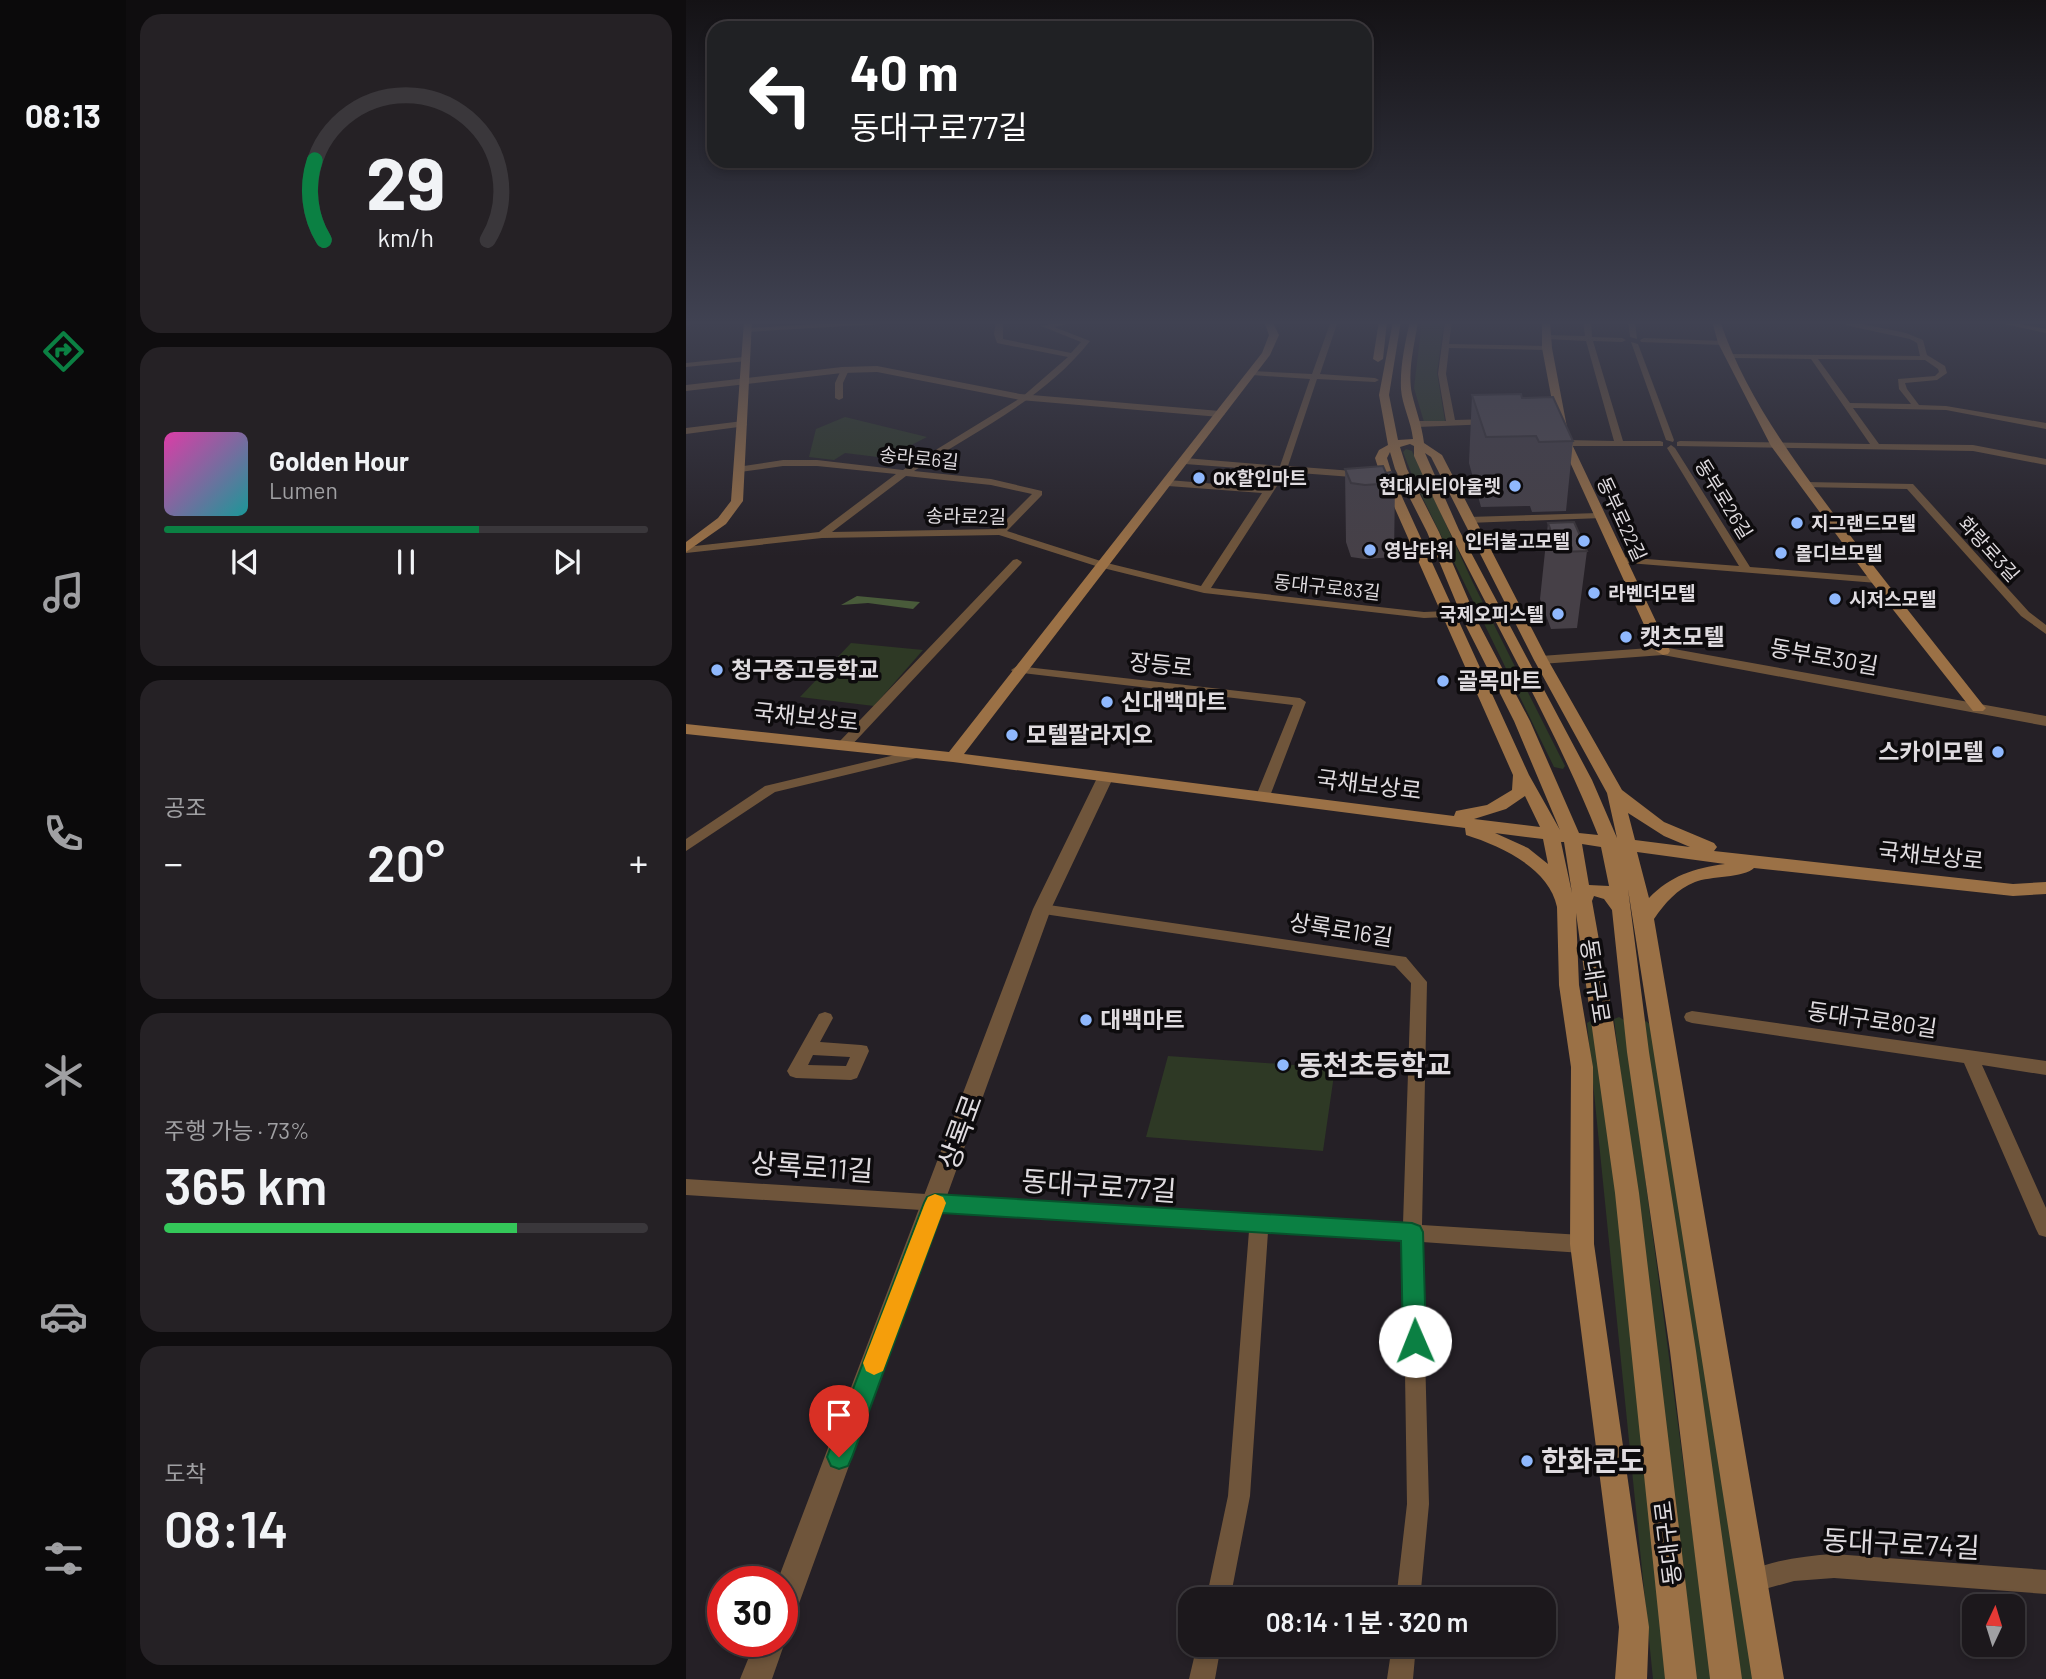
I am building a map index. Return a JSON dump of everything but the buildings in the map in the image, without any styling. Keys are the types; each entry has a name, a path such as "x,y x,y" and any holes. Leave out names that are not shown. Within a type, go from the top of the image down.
{"main road":[{"path":"686,549 726,517 737,501 744,399"},
{"path":"953,757 1017,670 1168,483 1231,399"},
{"path":"1379,399 1384,439 1381,458 1387,477 1521,775 1551,833 1574,904"},
{"name":"동대구로","path":"1384,399 1384,439 1433,532 1472,624 1522,721 1572,837 1574,904 1569,985 1582,1067 1582,1244 1634,1627 1631,1679"},
{"name":"동대구로","path":"1409,399 1418,424 1420,456 1426,473 1453,530 1618,843 1634,915 1754,1580 1769,1679"},
{"name":"동부로22길","path":"1557,399 1566,443 1663,651"},
{"path":"1753,399 1777,446 1877,580 1978,708"},
{"path":"1384,439 1419,444 1436,455 1541,660 1615,793 1648,822 1691,842 1786,866"},
{"name":"국채보상로","path":"686,729 953,757 1551,833 1786,866 2021,889 2046,888"},
{"path":"1425,817 1480,814 1509,801 1520,792 1521,775"},
{"path":"1547,782 1568,789 1584,780"},
{"path":"1615,793 1618,843"},
{"path":"1425,817 1492,836 1520,850 1535,860 1574,904"},
{"path":"1574,904 1584,893 1592,889 1603,889 1613,894 1634,915 1677,881 1706,872 1786,866"},
{"path":"2021,889 2046,898"},
{"name":"동대구로","path":"1574,904 1627,1193 1681,1679"},
{"name":"동대구로","path":"1634,915 1638,1052 1683,1351 1726,1679"}],"street":[{"path":"822,535 902,474 1025,399"},
{"path":"1043,399 1220,414"},
{"path":"1204,590 1283,469 1305,399"},
{"path":"1447,399 1451,423"},
{"path":"1606,399 1619,444"},
{"name":"동부로26길","path":"1655,399 1670,444 1746,569"},
{"path":"1842,399 1877,447"},
{"path":"1911,399 1916,406"},
{"path":"1846,405 1916,406 1957,410 2046,426"},
{"path":"1546,419 1560,419"},
{"path":"1418,424 1506,421"},
{"path":"686,431 743,424"},
{"path":"1566,443 1973,448 2046,462"},
{"path":"1185,461 1405,478"},
{"name":"송라로6길","path":"740,469 800,463 990,482 1039,493 1000,532"},
{"path":"1168,483 1267,491"},
{"name":"화랑로3길","path":"1806,485 1910,486 2025,614 2046,631"},
{"path":"1468,520 1599,516"},
{"name":"송라로2길","path":"686,549 822,535 1000,532 1103,565"},
{"path":"1620,560 1877,580"},
{"path":"844,746 1017,562"},
{"name":"동대구로83길","path":"1103,565 1204,590 1424,615 1447,614"},
{"path":"1541,660 1663,651"},
{"name":"동부로30길","path":"1663,651 2046,722"},
{"name":"장등로","path":"1017,670 1300,702 1263,796"},
{"path":"686,846 770,789 916,754"},
{"name":"상록로","path":"798,1567 1042,909 1105,778"},
{"name":"상록로16길","path":"1042,909 1399,961 1419,982 1412,1232"},
{"name":"동대구로80길","path":"1692,1017 2046,1068"},
{"path":"808,1048 825,1018"},
{"path":"1970,1057 2046,1229"},
{"name":"상록로11길","path":"686,1187 935,1203"},
{"name":"동대구로77길","path":"935,1203 1582,1244"},
{"path":"1221,1587 1239,1496 1259,1223"},
{"path":"1409,1587 1418,1504 1412,1232"},
{"name":"동대구로74길","path":"1754,1580 1794,1569 1834,1566 2046,1582"},
{"path":"756,1679 764,1657"},
{"path":"1202,1679 1207,1657"},
{"path":"1400,1679 1403,1657"}],"green space":[{"path":"1417,399 1441,399 1445,421 1424,422"},
{"path":"845,417 927,437 886,458 845,453 834,460 809,457 816,429"},
{"path":"1406,449 1412,451 1473,583 1565,766 1563,769 1554,767 1414,480 1403,452"},
{"path":"857,596 920,602 913,609 868,603 841,605"},
{"path":"851,643 923,650 874,706 800,697"},
{"path":"1619,1017 1624,1020 1712,1679 1695,1679 1614,1019"},
{"path":"1592,1020 1597,1024 1671,1679 1653,1679 1587,1023"},
{"path":"1646,1021 1651,1025 1753,1679 1735,1679 1641,1024"},
{"path":"1168,1056 1335,1068 1323,1151 1146,1137"}],"slow traffic":[{"path":"874,1363 935,1203"}],"place":[{"name":"OK할인마트","path":"1199,478"},
{"name":"현대시티아울렛","path":"1515,486"},
{"name":"지그랜드모텔","path":"1797,523"},
{"name":"인터불고모텔","path":"1584,541"},
{"name":"영남타워","path":"1370,550"},
{"name":"몰디브모텔","path":"1781,553"},
{"name":"라벤더모텔","path":"1594,593"},
{"name":"시저스모텔","path":"1835,599"},
{"name":"국제오피스텔","path":"1558,614"},
{"name":"캣츠모텔","path":"1626,637"},
{"name":"청구중고등학교","path":"717,670"},
{"name":"골목마트","path":"1443,681"},
{"name":"신대백마트","path":"1107,702"},
{"name":"모텔팔라지오","path":"1012,735"},
{"name":"스카이모텔","path":"1998,752"},
{"name":"대백마트","path":"1086,1020"},
{"name":"동천초등학교","path":"1283,1065"},
{"name":"한화콘도","path":"1527,1461"}],"route":[{"path":"839,1457 935,1203 1412,1232 1415,1341"}]}
